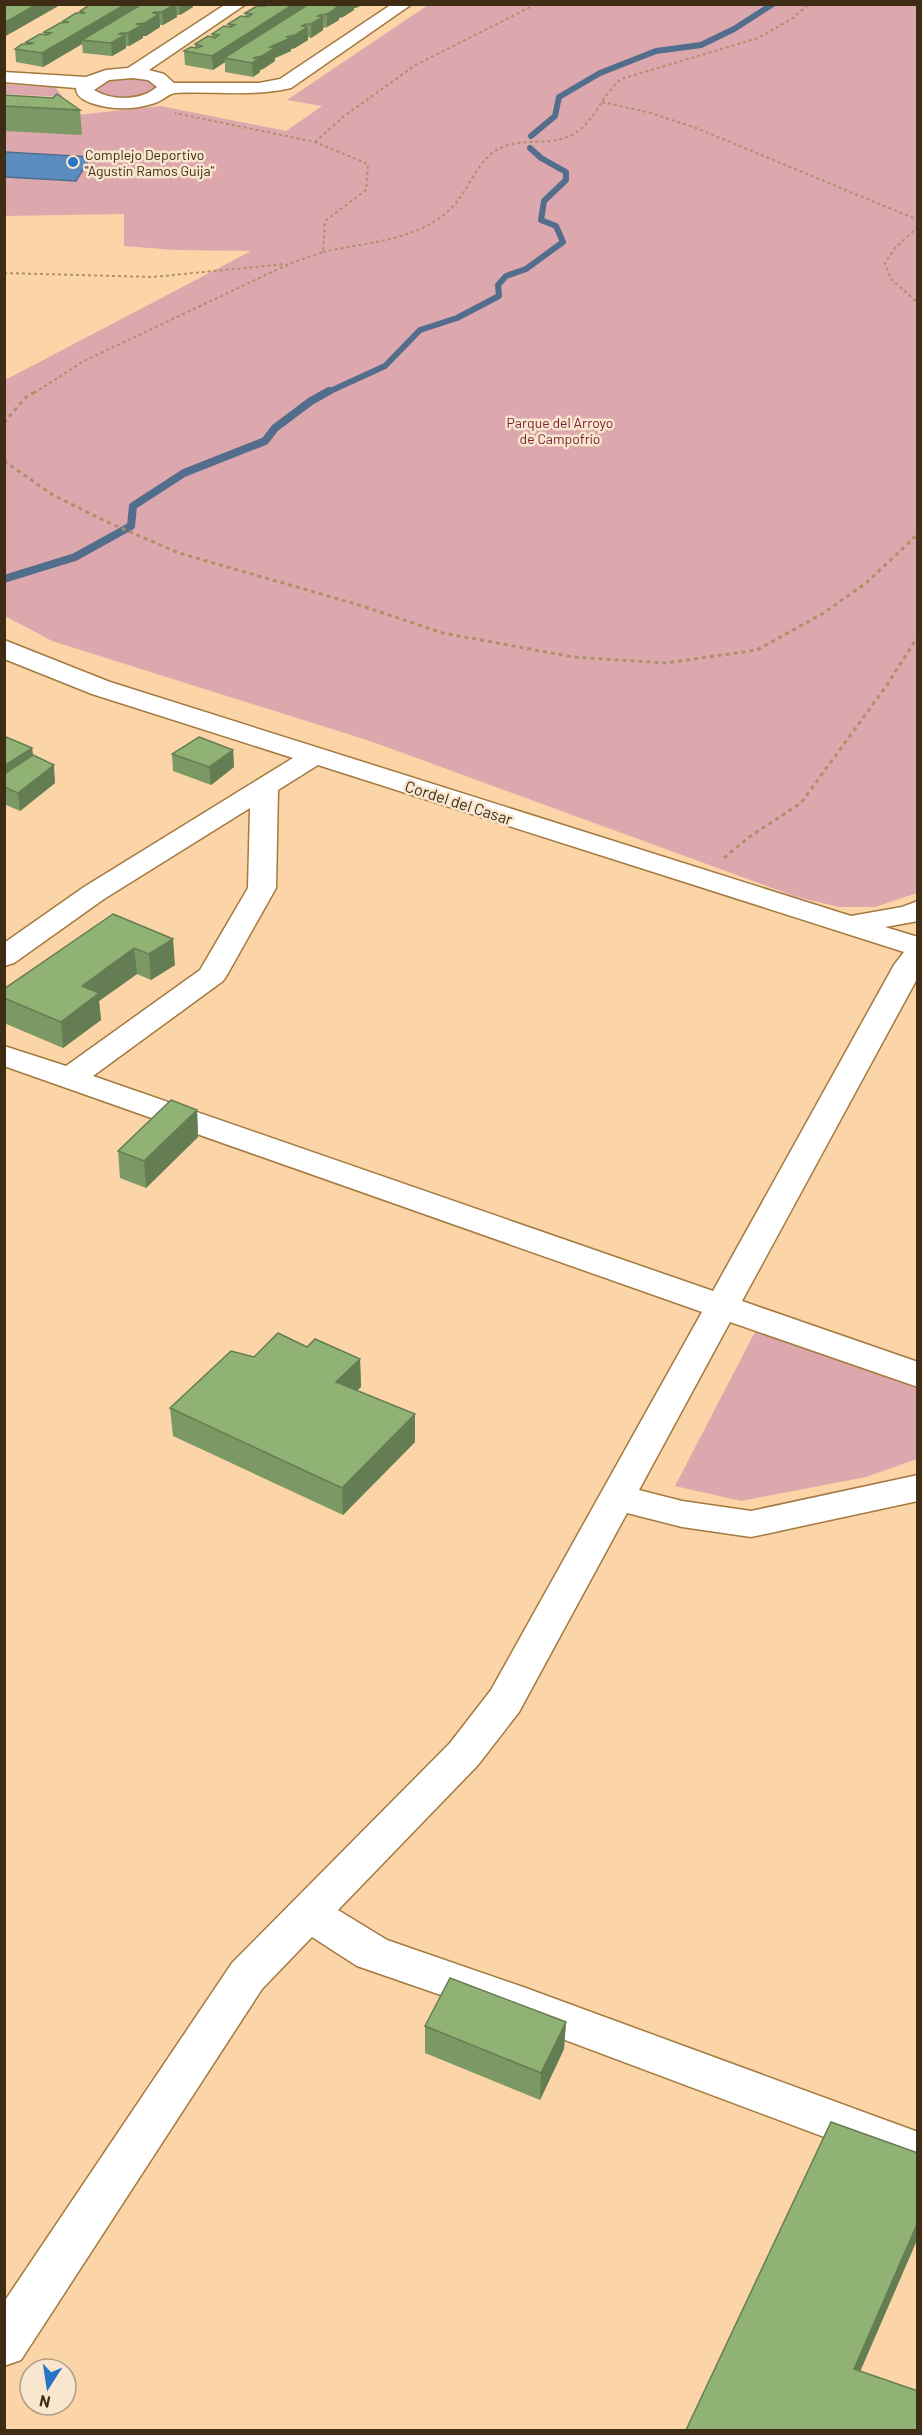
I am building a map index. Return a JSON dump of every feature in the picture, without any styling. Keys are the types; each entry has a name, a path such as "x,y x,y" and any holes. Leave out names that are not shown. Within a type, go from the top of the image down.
{"street":[{"path":"132,73 238,4"},
{"path":"81,108 101,107 157,97 167,88 259,88 285,84 404,4"},
{"path":"4,77 88,83 106,75 132,73 155,76 167,84 167,88"},
{"path":"88,83 85,92 90,96 128,102"},
{"name":"Cordel del Casar","path":"4,648 16,655 101,688 918,947"},
{"path":"4,957 94,893 314,756"},
{"path":"70,1078 212,975 262,888 264,788"},
{"path":"850,925 910,914 918,910"},
{"path":"4,2344 247,1976 464,1754 505,1701 909,965 918,953"},
{"path":"4,1055 918,1375"},
{"path":"617,1497 682,1514 751,1524 918,1488"},
{"path":"309,1913 372,1953 519,2004 918,2152"}],"path":[{"path":"315,142 343,117 414,66 536,4"},
{"path":"4,423 25,398 84,361 291,263 323,252 396,237 435,221 452,208 488,157 503,146 557,140 577,133 589,122 601,102 621,79 731,49 793,20 809,4"},
{"path":"128,102 188,117 315,142 368,164 366,190 325,221 323,252"},
{"path":"601,102 638,108 687,123 786,167 918,220"},
{"path":"918,227 895,248 885,263 891,279 918,303"},
{"path":"4,273 153,277 291,263"},
{"path":"4,460 52,495 179,553 359,605 443,633 573,657 666,663 757,650 822,614 866,583 918,534"},
{"path":"701,879 749,837 801,803 887,685 918,636"}],"green space":[{"name":"Parque del Arroyo de Campofrío","path":"428,5 917,5 917,893 875,907 839,907 797,897 370,741 52,641 5,616 5,380 251,251 175,250 124,246 124,214 5,216 5,116 76,115 161,106 286,131 322,106 287,100"},
{"path":"130,77 152,82 156,88 143,95 127,99 112,98 98,92 99,85 112,79"},
{"path":"4,84 55,87 63,97 5,94"},
{"path":"756,1330 917,1388 917,1459 866,1477 741,1501 675,1486"}],"water":[{"path":"5,152 91,157 76,181 5,177"}],"building":[{"path":"37,4 4,23 4,5"},
{"path":"91,4 126,4 42,53 15,49 22,44 33,43 26,42 40,34 51,33 44,32 60,23 69,22 63,21 76,13 85,13 80,11"},
{"path":"142,4 175,4 162,12 153,13 159,14 145,23 136,24 142,25 128,33 119,34 125,35 111,43 82,40"},
{"path":"294,4 212,56 184,51 191,47 202,46 195,44 208,36 215,38 219,35 212,34 224,26 235,25 228,24 241,16 248,17 252,14 245,13 257,6"},
{"path":"309,4 341,4 334,6 339,6 327,14 318,16 323,17 311,24 302,26 307,27 295,35 286,37 291,38 270,47 275,48 262,56 253,58 259,59 252,63 224,58"},
{"path":"57,94 80,110 4,106 4,95 53,98"},
{"path":"199,737 233,750 209,767 172,754"},
{"path":"4,738 32,748 4,766"},
{"path":"33,755 54,765 18,793 4,787 4,774"},
{"path":"113,914 173,939 149,954 134,948 82,986 99,993 61,1022 4,998 4,989"},
{"path":"171,1100 197,1110 144,1161 118,1151"},
{"path":"278,1333 307,1347 315,1339 360,1359 336,1382 415,1414 342,1488 170,1408 231,1351 254,1357"},
{"path":"450,1978 566,2022 541,2073 425,2026"},
{"path":"831,2122 918,2153 918,2222 854,2369 918,2391 918,2430 686,2430"}],"waterway":[{"path":"531,136 555,116 559,97 600,73 656,51 701,45 734,29 773,4"},
{"path":"326,393 385,366 420,330 457,318 499,296 498,285 506,276 526,269 563,242 556,226 541,220 544,201 566,180 566,172 541,158 530,148"},
{"path":"4,579 75,557 131,526 133,506 184,473 265,441 275,428 311,401 329,391"}],"place":[{"name":"Complejo Deportivo \"Agustín Ramos Guija\"","path":"73,162"}]}
